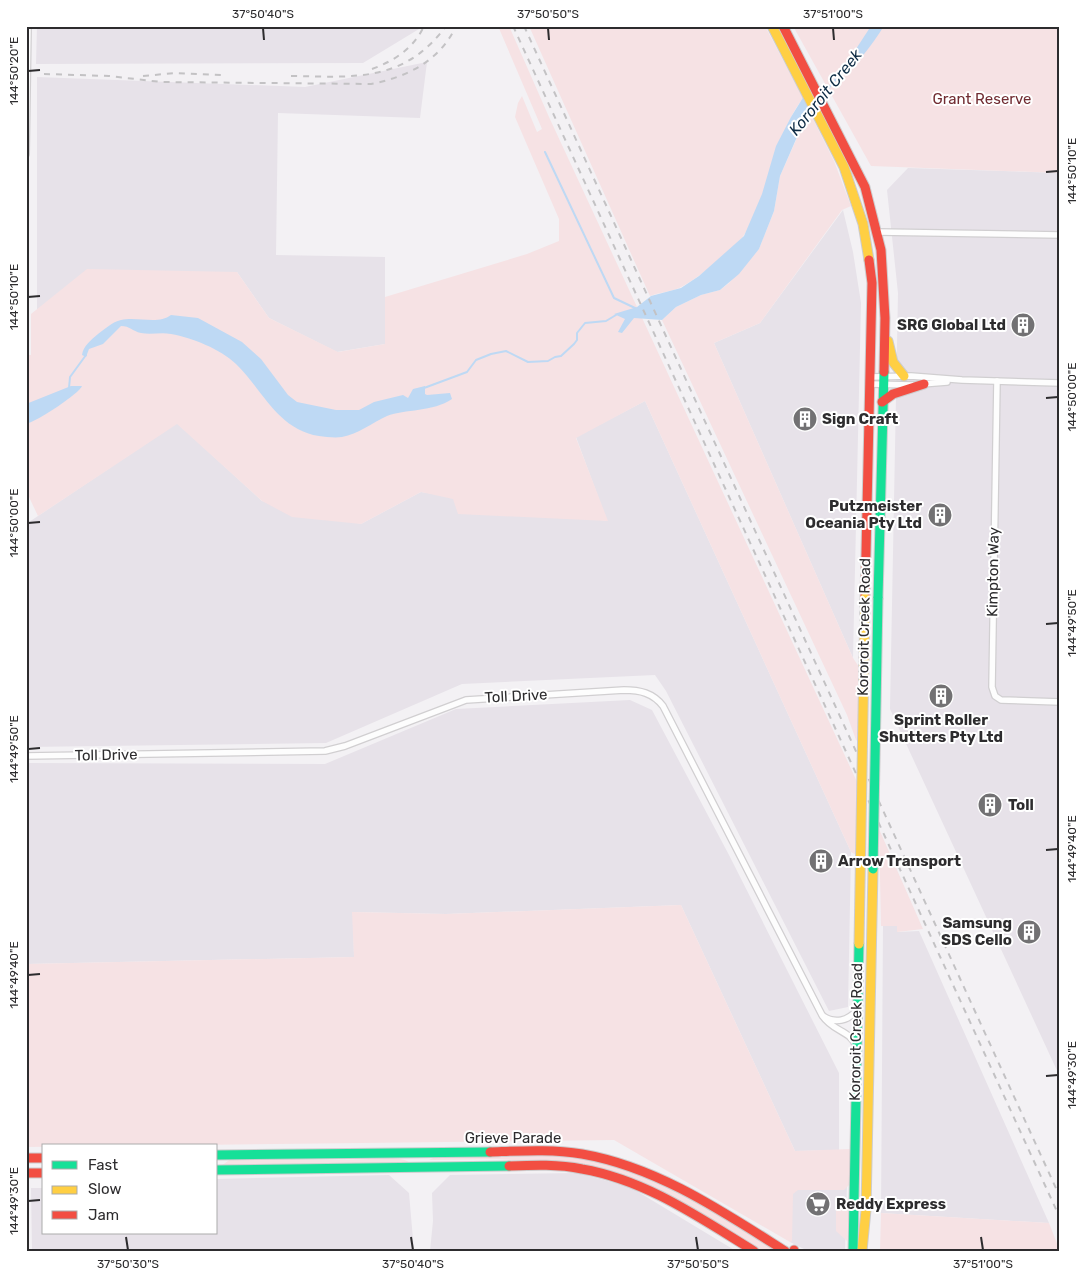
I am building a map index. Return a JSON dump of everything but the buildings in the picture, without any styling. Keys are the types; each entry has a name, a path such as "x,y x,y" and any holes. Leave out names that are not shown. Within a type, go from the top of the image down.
{"main road":[{"name":"Kororoit Creek Road","path":"772,26 786,54 865,187 878,232 885,287 866,1210 862,1251"},
{"name":"Kororoit Creek Road","path":"783,26 796,50 853,188 868,244 872,283 853,1251"},
{"path":"885,318 891,355 896,367 904,376"},
{"path":"882,402 893,394 924,384"},
{"name":"Grieve Parade","path":"218,1155 565,1151 609,1158 639,1168 668,1181 786,1251"},
{"path":"26,1158 42,1158"},
{"name":"Grieve Parade","path":"218,1170 547,1165 585,1169 617,1176 646,1188 754,1251"},
{"path":"26,1173 42,1173"},
{"path":"725,1214 743,1220 794,1251"}],"street":[{"path":"26,154 28,26"},
{"path":"878,232 1060,235"},
{"path":"870,381 904,376 1060,383"},
{"path":"883,380 924,384 962,380"},
{"name":"Kimpton Way","path":"997,381 992,687 995,696 1001,700 1060,702"},
{"name":"Toll Drive","path":"26,756 325,751 345,746 466,700 624,690 642,691 654,697 663,706 822,1015 830,1026 852,1039 857,1057"},
{"path":"822,1015 829,1020 844,1020 857,1010 858,1003"}],"shaded area":[{"path":"37,26 424,26 363,63 36,64"},
{"path":"427,62 420,118 278,113 276,255 385,257 385,344 337,352 269,318 237,272 37,310 37,77 305,87"},
{"path":"908,168 1060,173 1060,1077 890,709 898,293 887,190"},
{"path":"843,210 853,252 861,303 853,658 714,343 760,323"},
{"path":"645,401 851,852 848,1007 829,1011 666,691 655,675 462,684 326,743 26,747 26,524 177,423 262,501 361,524 421,492 607,521 576,437"},
{"path":"630,700 652,710 729,855 839,1073 839,1150 795,1151 681,905 446,914 353,912 354,957 26,964 26,763 325,764 456,709"},
{"path":"883,926 897,926 898,932 919,931 1049,1223 881,1213"},
{"path":"577,1173 630,1187 736,1251 430,1251 433,1221 432,1193 450,1175"},
{"path":"389,1175 409,1193 414,1251 32,1251 31,1188 42,1188 42,1234 218,1234 218,1179"},
{"path":"847,1184 845,1251 808,1251 790,1242 791,1193 796,1187"}],"green space":[{"path":"498,26 509,26 549,117 858,784 858,856 851,852 645,401 576,438 608,521 458,514 453,499 421,492 361,524 292,517 262,501 177,424 38,516 29,497 26,355 31,355 31,314 87,269 237,272 269,318 338,352 385,344 385,297 527,254 559,241 559,219 515,117 518,103 522,96 537,132 542,129"},
{"path":"529,26 765,26 803,98 785,130 760,203 744,235 724,256 690,282 675,290 650,296"},
{"name":"Grant Reserve","path":"793,26 1060,26 1060,173 871,166"},
{"path":"809,111 834,161 851,206 842,210 760,323 714,343 853,658 861,670 860,743 856,740 847,715 662,320 676,307 701,295 720,290 729,283 759,249 774,211 780,176"},
{"path":"879,829 923,929 897,932 897,926 881,926"},
{"path":"681,905 795,1151 851,1149 851,1183 844,1190 798,1190 793,1194 792,1241 790,1242 614,1140 218,1145 42,1144 42,1147 26,1147 26,964 354,957 352,912 446,914"},
{"path":"555,1153 621,1166 659,1180 711,1209 779,1251 761,1251 656,1188 610,1170 568,1163 496,1159 429,1160 439,1155"},
{"path":"232,1158 337,1160 392,1158 402,1159 410,1163 221,1166"},
{"path":"849,1198 847,1241 836,1231 836,1208"},
{"path":"881,1213 1049,1223 1060,1251 880,1251"}],"water":[{"name":"Kororoit Creek","path":"871,26 884,26 858,61 837,78"},
{"name":"Kororoit Creek","path":"825,89 826,94 808,112 780,176 774,211 759,249 739,274 720,290 701,295 676,307 662,320 634,318 622,333 618,332 625,319 614,314 637,307 651,296 681,288 699,276 744,236 762,194 776,146 791,117 804,96"},
{"path":"171,315 198,318 242,342 261,359 288,395 297,402 336,410 359,410 374,402 403,395 408,398 413,389 425,386 425,394 427,395 450,393 452,399 436,406 387,416 348,436 325,437 304,432 292,425 281,417 236,364 214,349 188,338 167,333 141,333 121,326 103,344 89,349 86,357 82,355 90,341 115,322 127,319 154,320"},
{"path":"71,386 82,386 74,395 57,407 26,424 26,404"}],"waterway":[{"name":"Kororoit Creek","path":"825,92 838,77"},
{"path":"545,152 614,298 635,308"},
{"name":"Kororoit Creek","path":"424,388 467,372 476,360 491,354 506,351 528,362 548,361 561,356 574,344 577,340 577,333 585,323 606,321 616,315"},
{"name":"Kororoit Creek","path":"69,388 70,377 86,355"}],"railway":[{"path":"372,69 402,53 415,41 424,26"},
{"path":"291,76 357,76 395,67 413,58 430,45 446,26"},
{"path":"44,74 109,76 161,82 371,84 397,77 421,66 441,49 456,26"},
{"path":"513,26 1060,1218"},
{"path":"524,26 1060,1197"},
{"path":"143,76 175,73 221,75"}],"traffic: fast":[{"path":"878,598 884,372"},
{"path":"873,869 878,598"},
{"path":"853,1251 859,944"},
{"path":"218,1155 490,1152"},
{"path":"218,1170 509,1166"}],"traffic: slow":[{"path":"772,26 844,167 863,224 869,260"},
{"path":"888,341 893,362 904,376"},
{"path":"859,944 865,598"},
{"path":"862,1251 866,1210 873,869"}],"traffic: jam":[{"path":"783,26 865,187 881,250 885,318 884,372"},
{"path":"865,598 872,283 869,260"},
{"path":"882,402 893,394 924,384"},
{"path":"490,1152 559,1151 610,1160 663,1180 688,1192 785,1251"},
{"path":"26,1158 42,1158"},
{"path":"509,1166 564,1166 606,1174 650,1191 672,1202 754,1251"},
{"path":"26,1173 42,1173"}],"place":[{"name":"SRG Global Ltd","path":"1023,325"},
{"name":"Sign Craft","path":"805,419"},
{"name":"Putzmeister Oceania Pty Ltd","path":"940,515"},
{"name":"Sprint Roller Shutters Pty Ltd","path":"941,696"},
{"name":"Toll","path":"990,805"},
{"name":"Arrow Transport","path":"821,861"},
{"name":"Samsung SDS Cello","path":"1029,932"},
{"name":"Reddy Express","path":"818,1204"}]}
